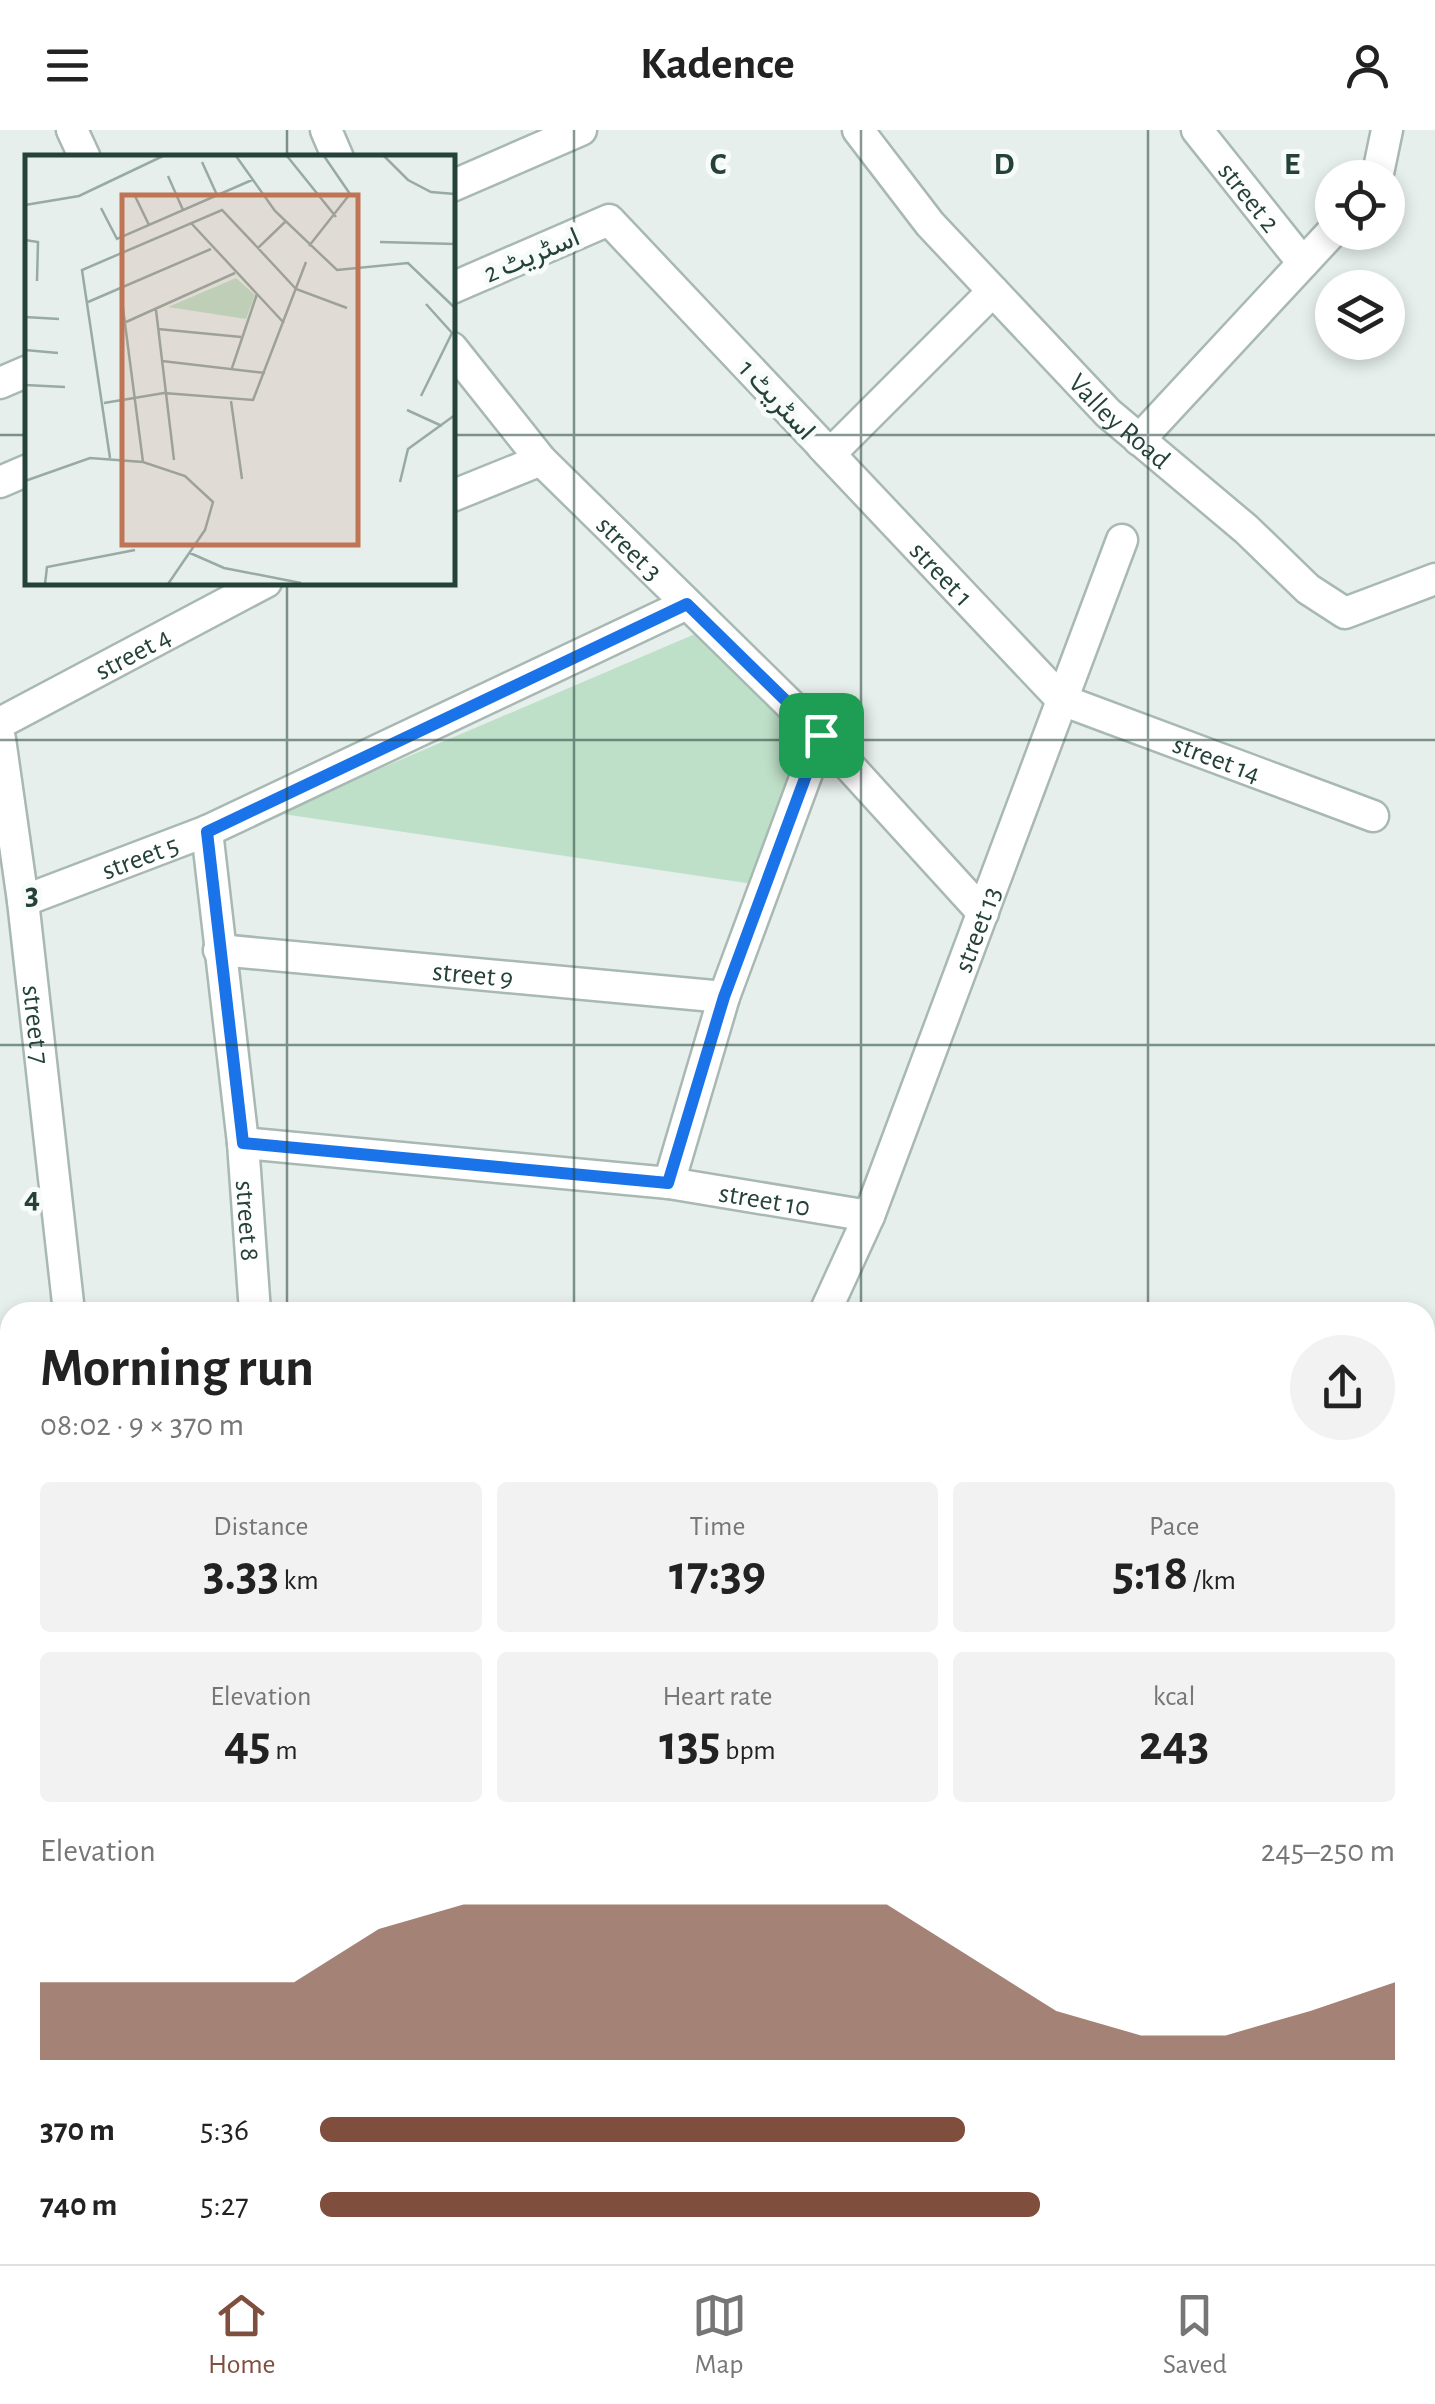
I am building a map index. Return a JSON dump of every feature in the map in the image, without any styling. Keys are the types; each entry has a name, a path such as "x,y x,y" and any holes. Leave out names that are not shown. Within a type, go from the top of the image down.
{"street":[{"path":"72,130 84,155"},
{"path":"326,130 337,155"},
{"name":"Valley Road","path":"858,130 930,224 1108,413 1246,529 1308,589 1344,613 1435,579"},
{"name":"street 2","path":"1198,130 1303,263"},
{"path":"1381,160 1387,130"},
{"path":"455,185 578,131"},
{"name":"اسٹریٹ 1","path":"609,220 830,454 993,291"},
{"name":"اسٹریٹ 2","path":"455,287 609,220"},
{"path":"1139,440 1315,250"},
{"name":"street 3","path":"455,352 541,460 821,735 983,913"},
{"path":"0,383 25,372"},
{"name":"street 1","path":"822,446 1062,700"},
{"path":"455,495 541,460"},
{"path":"0,482 25,471"},
{"name":"street 13","path":"830,1302 869,1216 1122,540"},
{"name":"street 4","path":"0,722 260,585"},
{"name":"street 5","path":"23,901 207,832 687,604"},
{"name":"street 14","path":"1062,700 1373,816"},
{"path":"668,1183 724,997 821,735"},
{"name":"street 7","path":"0,739 23,901 68,1302"},
{"name":"street 8","path":"207,832 243,1143 254,1302"},
{"name":"street 9","path":"220,950 724,997"},
{"name":"street 10","path":"243,1143 668,1183 869,1216"}],"green space":[{"path":"695,634 811,742 753,884 276,813"}],"route":[{"path":"687,604 821,735 724,997 668,1183 243,1143 207,832 687,604"}]}
